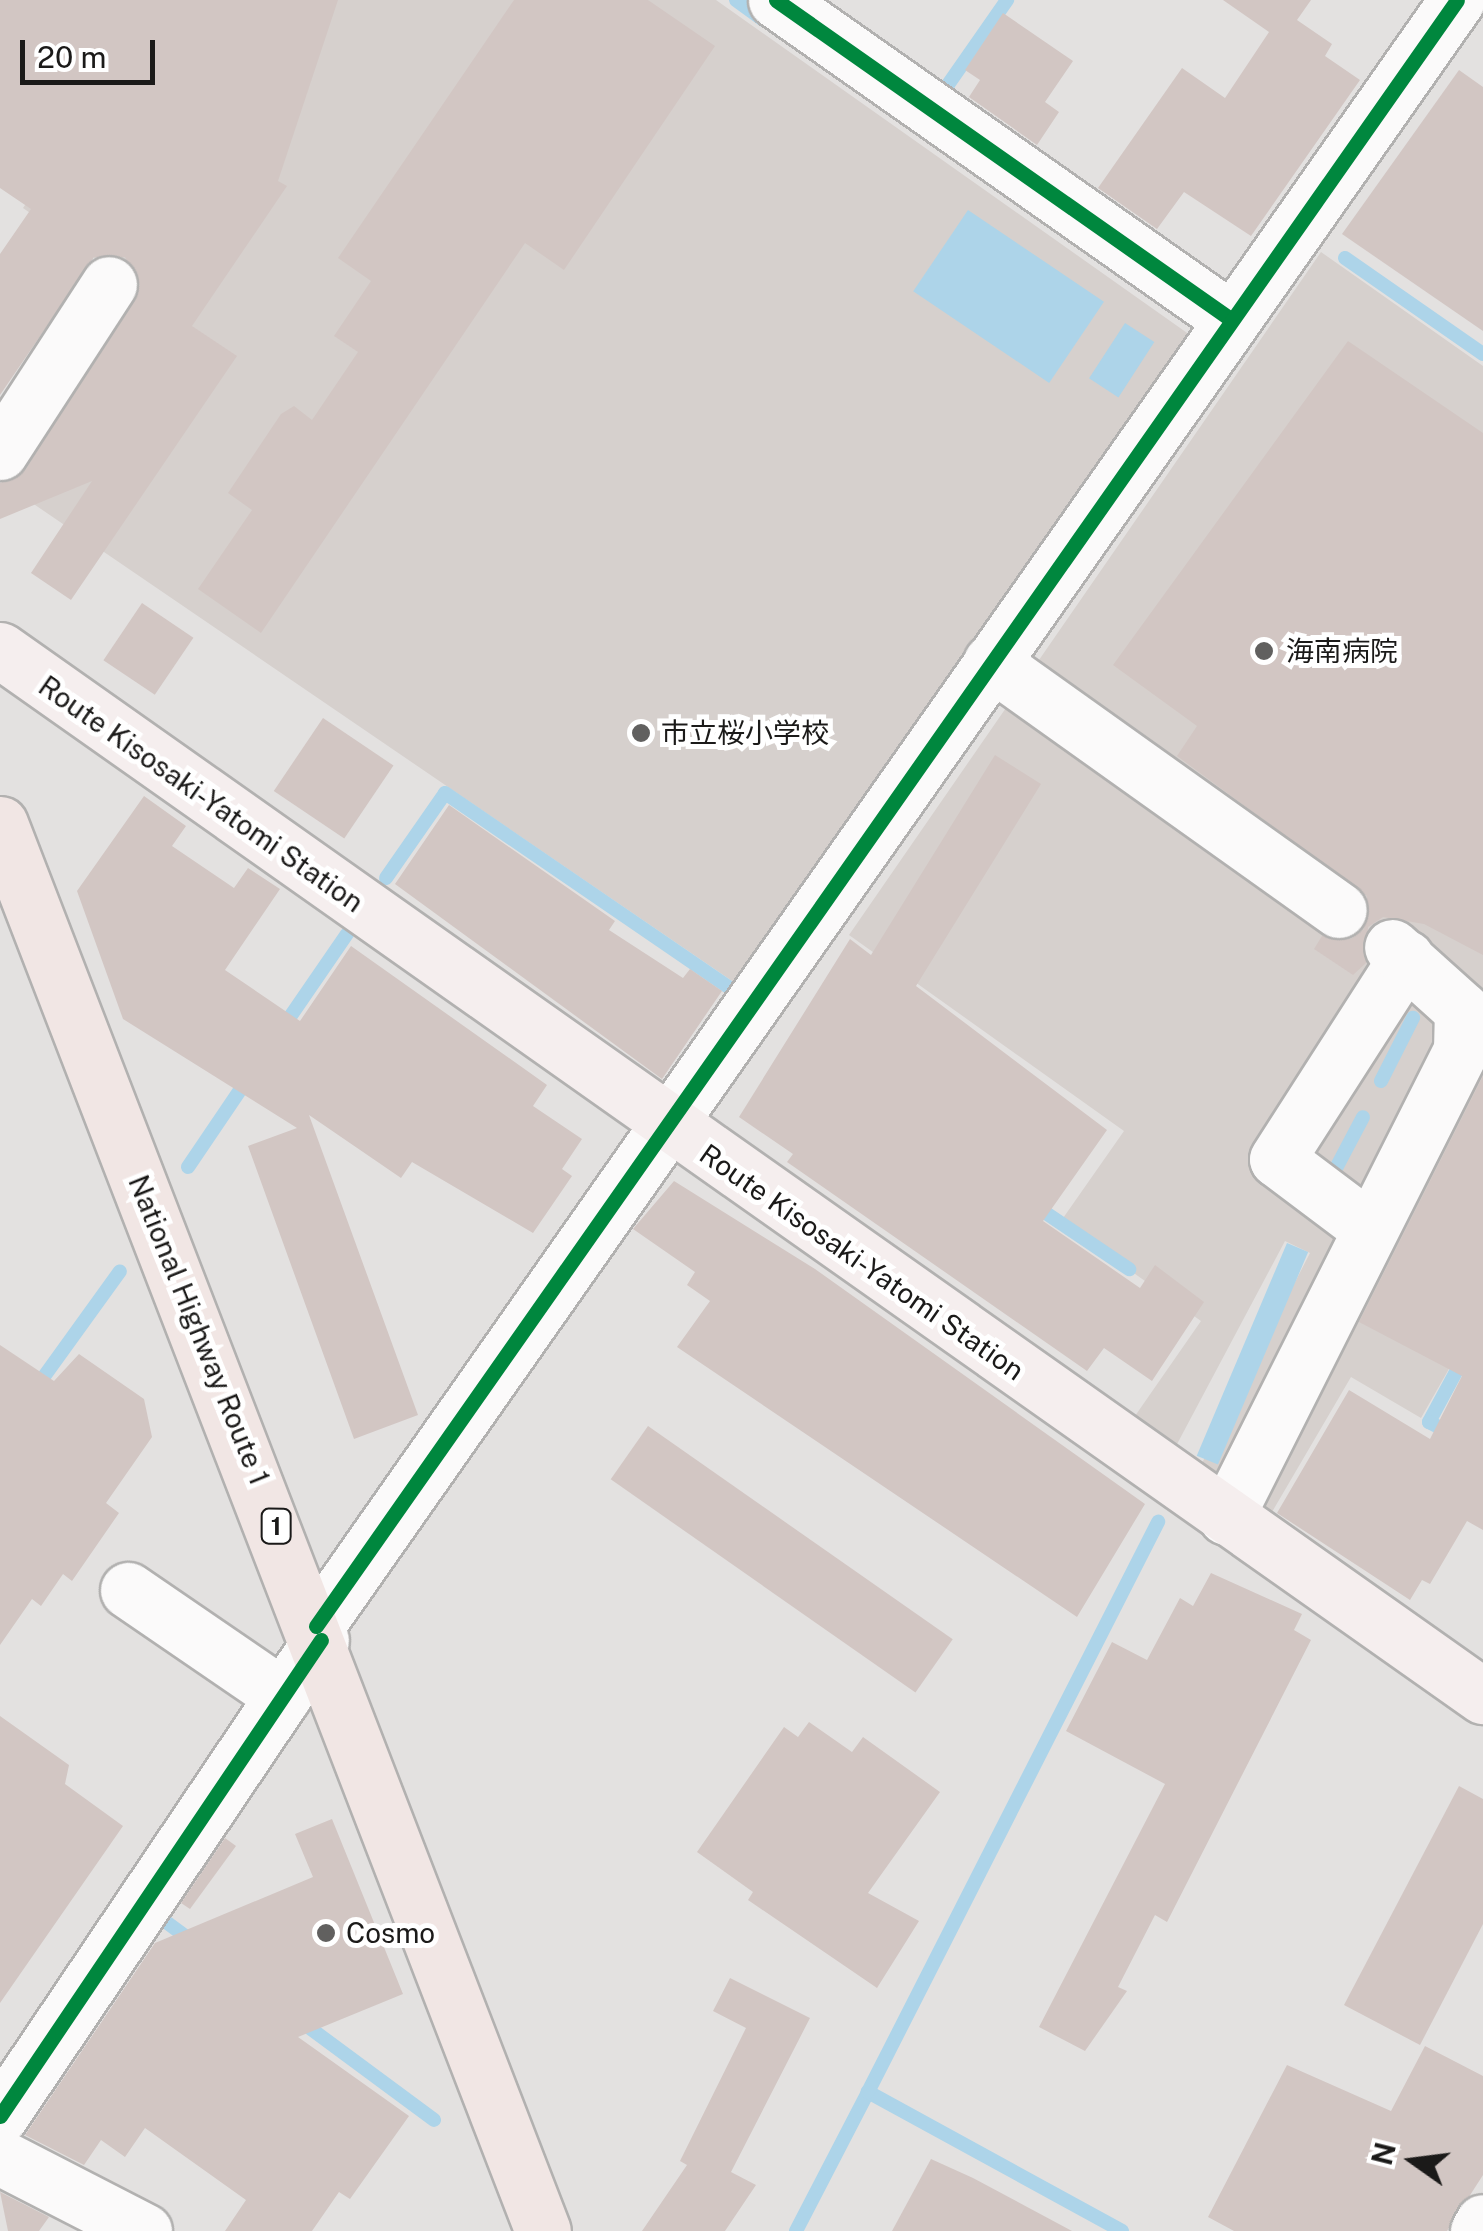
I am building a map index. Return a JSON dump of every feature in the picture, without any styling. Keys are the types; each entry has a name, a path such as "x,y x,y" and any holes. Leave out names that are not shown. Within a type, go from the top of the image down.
{"highway":[{"name":"National Highway Route 1","path":"0,824 318,1633 543,2231"}],"main road":[{"name":"Route Kisosaki-Yatomi Station","path":"0,650 669,1127 1483,1696"}],"street":[{"path":"776,0 1228,318"},
{"path":"0,2116 283,1696 318,1633 1228,318 1457,0"},
{"path":"0,452 109,284"},
{"path":"991,662 1339,910"},
{"path":"1226,1516 1461,1050 1462,1010 1399,952 1277,1159 1370,1229"},
{"path":"128,1590 283,1696"},
{"path":"0,2157 144,2231"},
{"path":"1478,2231 1483,2222"}],"shaded area":[{"name":"市立桜小学校","path":"166,0 716,0 1190,335 738,985 0,481 0,463 124,279 23,208"},
{"name":"海南病院","path":"1321,252 1483,366 1483,1309 1421,1418 1351,1377 1272,1512 1201,1465 1310,1253 1285,1241 1176,1446 1135,1416 1201,1321 1061,1221 1124,1131 849,935"}],"water":[{"path":"968,210 1104,302 1049,383 913,291"},
{"path":"1125,323 1154,342 1118,397 1089,378"},
{"path":"1287,1243 1308,1252 1218,1465 1197,1456"}],"building":[{"path":"0,0 338,0 278,181 287,186 192,326 237,356 71,600 31,573 92,481 0,519 0,483 26,469 140,285 125,257 94,257 0,395 0,254 31,209 0,188"},
{"path":"514,0 648,0 715,46 564,270 525,243 261,633 198,589 252,510 228,493 281,414 294,406 312,420 358,352 334,336 371,281 338,258"},
{"path":"1223,0 1311,0 1297,20 1332,44 1325,56 1360,80 1251,236 1184,192 1157,229 1098,188 1182,68 1225,98 1269,32"},
{"path":"1003,13 1073,61 1045,102 1059,112 1037,145 969,97 980,80 965,70"},
{"path":"1459,70 1483,87 1483,331 1342,234"},
{"path":"1348,341 1483,433 1483,955 1424,924 1383,917 1368,927 1366,963 1353,975 1314,949 1322,936 1351,939 1364,929 1367,896 1177,756 1197,726 1113,665"},
{"path":"142,603 193,638 155,695 103,660"},
{"path":"323,718 393,766 344,838 274,791"},
{"path":"995,755 1041,784 916,986 1107,1130 1043,1221 1140,1288 1155,1265 1204,1302 1152,1381 1104,1348 1087,1371 787,1162 793,1154 739,1117 850,939 871,955"},
{"path":"144,796 186,826 172,846 234,888 248,868 280,889 225,970 300,1021 351,946 547,1085 533,1106 582,1139 562,1169 572,1176 533,1233 412,1162 401,1178 309,1115 418,1415 354,1439 248,1146 297,1128 123,1019 77,891"},
{"path":"449,805 615,921 609,930 683,978 690,969 722,991 662,1079 395,884"},
{"path":"1483,1076 1483,1530 1467,1521 1430,1584 1422,1580 1410,1600 1277,1513 1349,1390 1430,1439 1462,1376 1359,1322"},
{"path":"674,1181 815,1269 1145,1504 1077,1617 677,1347 710,1301 687,1285 695,1272 633,1229"},
{"path":"0,1345 54,1381 79,1354 144,1399 152,1437 106,1503 119,1513 72,1581 63,1574 41,1606 32,1599 0,1645"},
{"path":"648,1426 953,1639 915,1693 611,1479"},
{"path":"1211,1573 1302,1614 1294,1630 1311,1640 1167,1922 1155,1915 1118,1987 1127,1991 1085,2051 1039,2027 1165,1784 1066,1731 1112,1642 1147,1660 1180,1598 1193,1606"},
{"path":"0,1716 69,1765 65,1784 123,1826 0,2003"},
{"path":"809,1722 852,1752 863,1737 940,1792 868,1893 919,1921 877,1988 748,1900 753,1892 697,1852 784,1727 798,1737"},
{"path":"1459,1786 1483,1799 1483,1924 1420,2045 1344,2005"},
{"path":"332,1819 403,1994 298,2037 409,2116 350,2199 339,2192 312,2231 225,2231 246,2200 145,2128 125,2157 101,2140 84,2165 25,2135 155,1943 313,1877 295,1834"},
{"path":"225,1838 236,1846 190,1909 181,1903"},
{"path":"730,1978 810,2018 731,2172 756,2185 725,2231 642,2231 687,2165 680,2161 746,2028 713,2011"},
{"path":"1425,2046 1483,2076 1483,2175 1447,2231 1234,2231 1208,2217 1287,2065 1391,2111"},
{"path":"931,2159 973,2178 1072,2231 892,2231"},
{"path":"0,2192 49,2217 39,2231 8,2231"}],"waterway":[{"path":"736,0 764,20"},
{"path":"938,99 1007,0"},
{"path":"1345,258 1483,354"},
{"path":"386,878 445,793 728,987"},
{"path":"281,1030 347,934"},
{"path":"1381,1081 1413,1018"},
{"path":"188,1167 249,1077"},
{"path":"1334,1172 1363,1117"},
{"path":"1034,1205 1129,1269"},
{"path":"35,1389 120,1271"},
{"path":"1464,1357 1429,1422 1483,1450"},
{"path":"1122,2231 868,2092 1158,1522"},
{"path":"158,1916 193,1942"},
{"path":"299,2020 434,2120"},
{"path":"796,2231 868,2092"}],"cycle path":[{"path":"776,0 1229,318"},
{"path":"316,1626 1457,0"},
{"path":"0,2116 321,1640"}],"place":[{"name":"海南病院","path":"1264,651"},
{"name":"市立桜小学校","path":"641,733"},
{"name":"Cosmo","path":"326,1933"}]}
